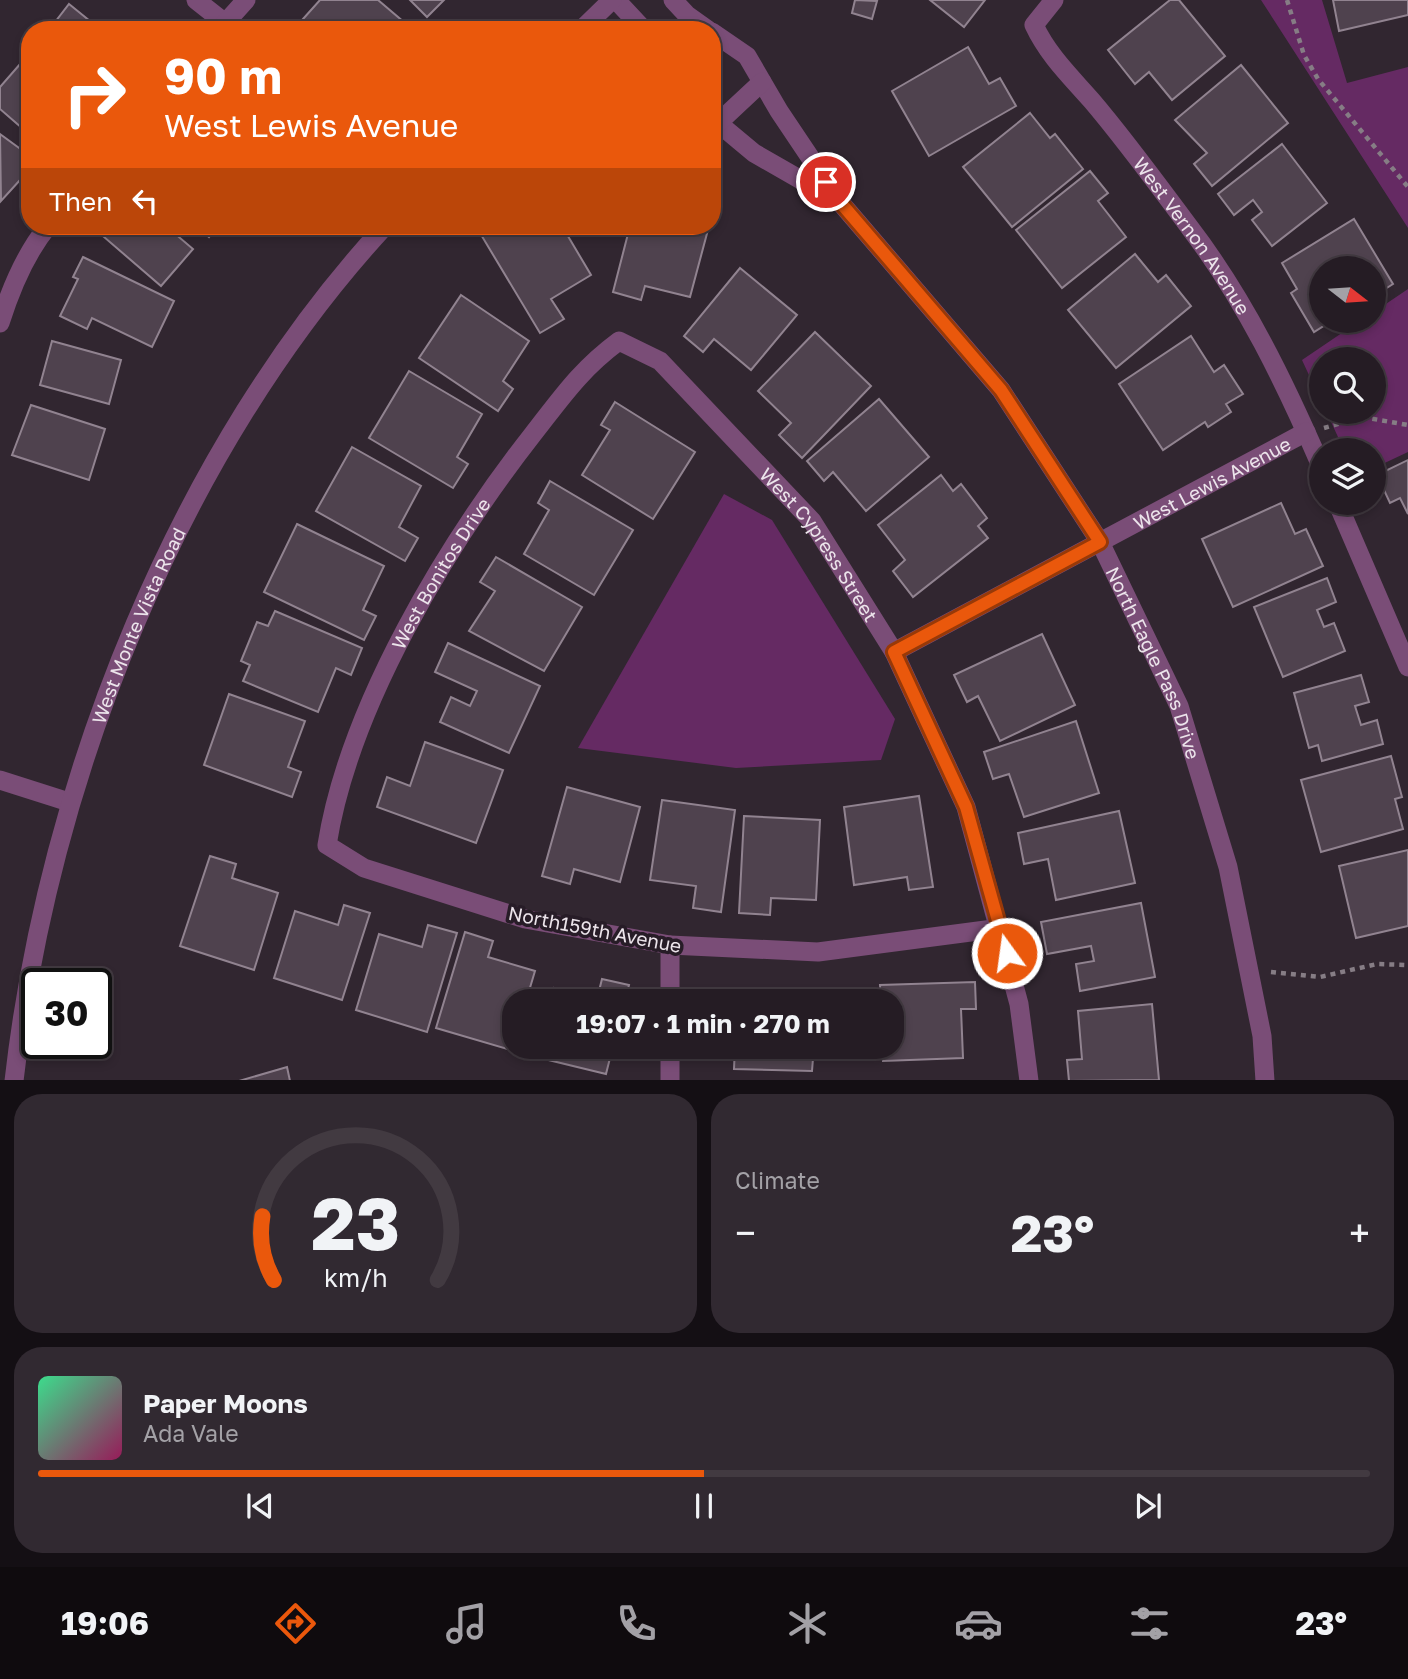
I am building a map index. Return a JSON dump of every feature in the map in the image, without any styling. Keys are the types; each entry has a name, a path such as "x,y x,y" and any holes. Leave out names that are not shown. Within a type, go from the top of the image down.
{"street":[{"path":"196,0 219,21"},
{"path":"230,21 246,0"},
{"path":"591,21 614,0 635,21"},
{"name":"North Eagle Pass Drive","path":"673,0 696,21"},
{"name":"West Vernon Avenue","path":"1054,0 1034,25 1046,51 1092,102 1150,176 1235,293 1309,439"},
{"name":"North Eagle Pass Drive","path":"721,38 747,55 840,202 1001,390 1100,542 1179,706 1228,867 1262,1035 1265,1080"},
{"name":"North Eagle Pass Drive","path":"721,115 762,82"},
{"name":"North Eagle Pass Drive","path":"721,125 754,153 840,202"},
{"path":"0,323 9,293 41,235"},
{"name":"West Monte Vista Road","path":"13,1080 21,1013 69,802 148,594 184,520 276,364 352,262 378,235"},
{"name":"West Cypress Street","path":"619,341 660,361 813,521 894,652 966,807 1001,928 1019,1004 1029,1080"},
{"name":"West Bonitos Drive","path":"327,845 333,804 388,660 491,488 587,365 619,341"},
{"name":"West Lewis Avenue","path":"894,652 1306,432"},
{"path":"1343,515 1408,667"},
{"path":"0,780 69,802"},
{"name":"North159th Avenue","path":"327,845 364,868 525,919 670,945 818,952 1001,928"},
{"path":"670,945 670,989"},
{"path":"670,1059 670,1080"}],"path":[{"path":"1287,0 1304,55 1318,79 1408,187"},
{"path":"1306,432 1362,417 1408,425"},
{"path":"1250,975 1275,971 1320,977 1377,964 1408,965"}],"shaded area":[{"path":"1261,0 1322,0 1347,83 1408,67 1408,228"},
{"path":"1408,289 1408,452 1386,462 1386,438 1338,438 1332,424 1386,424 1386,347 1321,347 1342,333 1386,333 1386,304"},
{"path":"1309,355 1309,375 1302,360"},
{"path":"724,494 772,520 895,719 881,760 736,768 578,748"}],"building":[{"path":"320,0 378,0 403,21 305,21 303,19"},
{"path":"410,0 444,0 427,17"},
{"path":"855,0 877,1 872,19 852,13"},
{"path":"930,0 985,0 964,27"},
{"path":"1170,0 1179,0 1225,56 1172,100 1149,72 1135,84 1108,50"},
{"path":"1333,0 1408,0 1408,15 1339,31"},
{"path":"69,4 90,21 56,21"},
{"path":"968,47 989,84 1000,78 1016,106 929,156 892,91"},
{"path":"21,63 21,127 0,109 0,87"},
{"path":"1241,65 1288,123 1212,186 1194,164 1207,153 1175,120"},
{"path":"1030,113 1050,138 1055,134 1083,169 1012,227 963,167"},
{"path":"0,134 21,149 21,179 1,201"},
{"path":"1282,144 1327,203 1272,246 1252,220 1262,212 1253,200 1234,215 1218,194"},
{"path":"1090,171 1108,193 1098,201 1126,237 1062,288 1016,230"},
{"path":"1354,219 1376,256 1309,256 1309,324 1291,293 1297,289 1282,263"},
{"path":"177,235 193,249 161,286 104,237"},
{"path":"481,235 567,235 591,275 551,299 564,319 540,333"},
{"path":"628,235 707,235 690,297 645,286 641,300 613,292"},
{"path":"1135,254 1158,282 1166,275 1191,306 1116,368 1068,310"},
{"path":"83,257 174,301 152,347 92,318 87,329 60,316 78,279 73,277"},
{"path":"740,268 797,315 751,370 714,339 703,352 684,336"},
{"path":"1386,272 1393,284 1386,288"},
{"path":"461,295 529,341 503,381 513,389 498,411 419,358"},
{"path":"815,332 871,386 802,458 779,435 791,423 758,391"},
{"path":"1191,336 1214,372 1224,365 1243,394 1226,404 1231,412 1208,427 1205,422 1163,450 1119,384"},
{"path":"52,341 121,360 109,404 40,385"},
{"path":"409,371 482,414 457,457 468,464 453,488 369,438"},
{"path":"879,399 929,457 866,511 833,472 824,481 807,461"},
{"path":"615,402 695,452 653,519 582,475 610,430 601,425"},
{"path":"31,405 105,429 89,480 12,455"},
{"path":"352,447 421,486 399,527 418,538 405,561 316,511"},
{"path":"1408,460 1408,514 1400,498 1390,503 1386,494 1386,471"},
{"path":"941,475 953,491 961,484 987,518 978,526 988,538 913,597 893,571 905,560 878,525"},
{"path":"550,481 633,530 594,595 524,554 549,510 538,503"},
{"path":"1281,503 1295,534 1306,529 1323,566 1233,607 1202,539"},
{"path":"297,524 384,566 363,610 376,616 364,640 264,592"},
{"path":"496,557 582,607 544,671 469,631 495,591 480,582"},
{"path":"1327,578 1336,602 1317,610 1324,627 1334,623 1345,651 1283,677 1254,607"},
{"path":"275,611 362,648 351,675 336,668 318,712 243,681 250,665 241,661 257,622 268,626"},
{"path":"1042,634 1075,705 1000,741 978,696 967,702 954,675"},
{"path":"448,643 540,686 509,753 440,722 451,697 470,706 477,691 435,672"},
{"path":"1361,675 1369,702 1355,706 1361,725 1377,720 1383,744 1322,761 1318,745 1309,748 1294,693"},
{"path":"229,694 305,721 288,767 301,772 292,797 204,765"},
{"path":"1076,721 1099,793 1024,817 1009,774 993,779 984,752"},
{"path":"425,742 503,770 476,843 377,807 387,777 410,786"},
{"path":"1391,756 1402,797 1395,799 1403,829 1321,852 1301,780"},
{"path":"567,787 640,807 620,882 574,869 570,884 542,876"},
{"path":"919,796 933,887 909,890 907,877 854,885 844,807"},
{"path":"662,800 735,810 721,912 693,908 696,886 650,880"},
{"path":"1119,811 1135,883 1056,900 1048,859 1024,864 1018,833"},
{"path":"744,816 820,820 816,900 771,898 770,915 739,913"},
{"path":"1408,850 1408,926 1356,938 1339,866"},
{"path":"210,856 236,864 232,878 278,893 254,970 180,946"},
{"path":"1141,903 1155,977 1080,991 1076,964 1094,961 1091,946 1047,954 1041,922"},
{"path":"344,905 370,913 342,1000 274,978 295,911 338,925"},
{"path":"428,925 457,933 427,1032 356,1010 379,934 422,947"},
{"path":"465,932 493,941 488,957 535,971 530,989 502,989 502,1047 436,1028"},
{"path":"602,979 629,985 628,989 600,989"},
{"path":"975,982 976,1009 961,1009 963,1058 883,1061 904,1059 904,989 880,989 880,985"},
{"path":"1152,1004 1159,1080 1069,1080 1067,1060 1082,1059 1078,1011"},
{"path":"544,1059 610,1059 606,1074"},
{"path":"734,1059 813,1059 812,1071 734,1069"},
{"path":"287,1067 290,1080 242,1080"}],"route":[{"path":"826,182 840,202 1001,390 1100,542 894,652 966,807 1007,953"}]}
